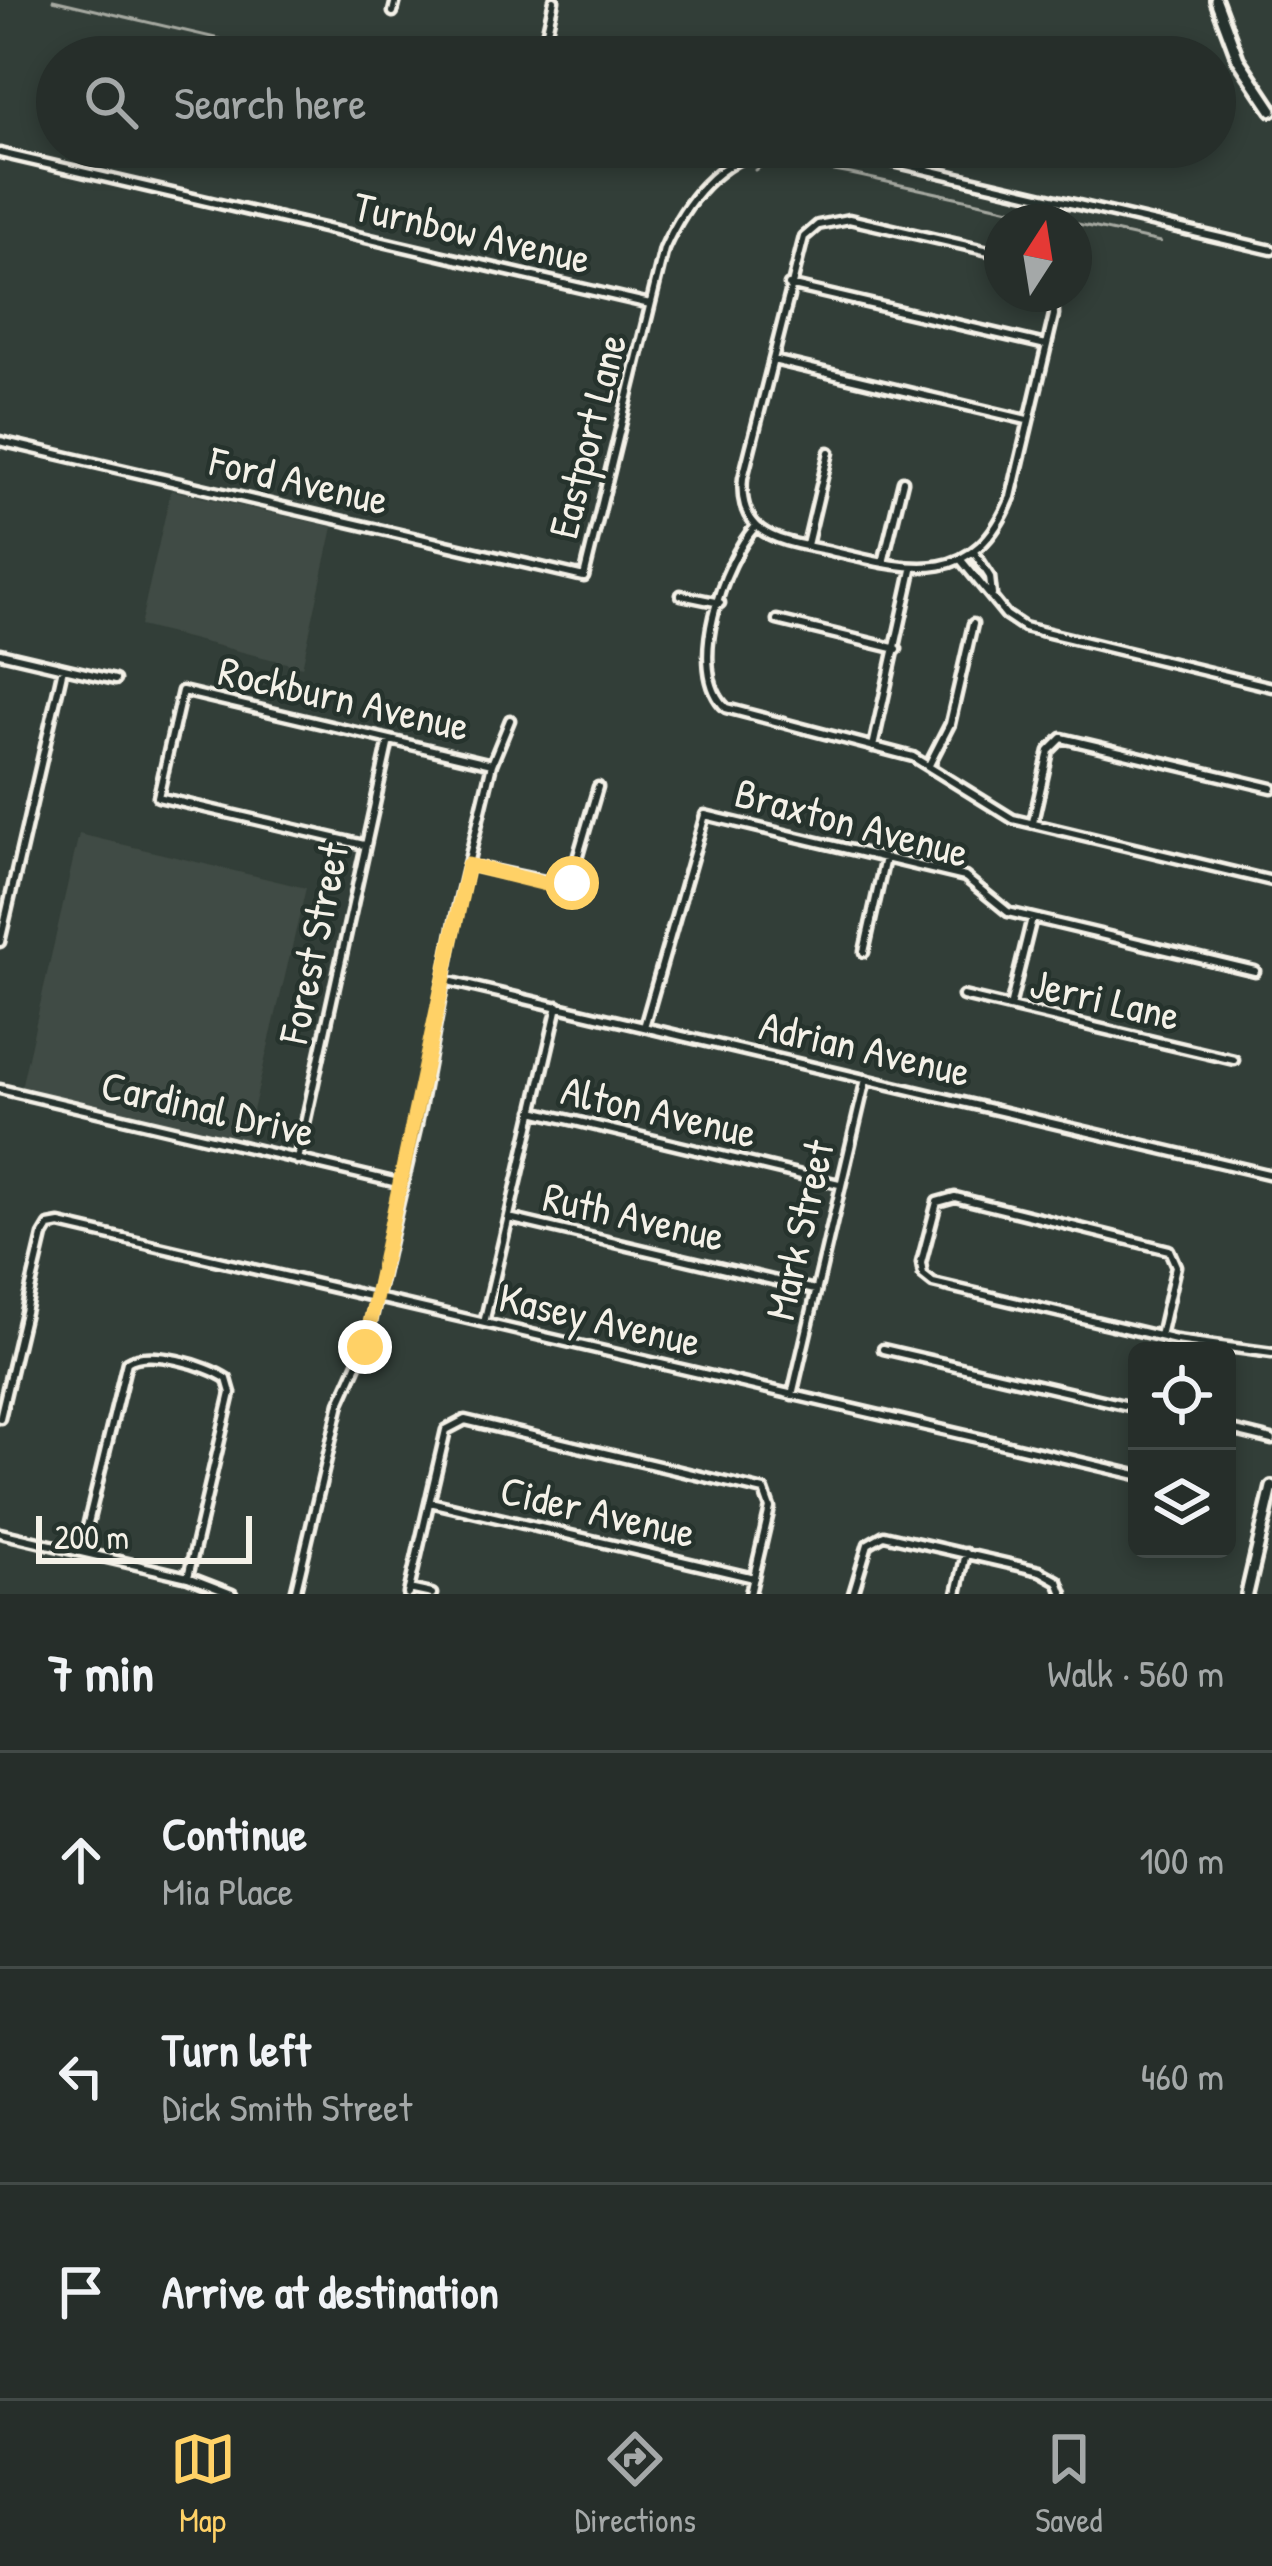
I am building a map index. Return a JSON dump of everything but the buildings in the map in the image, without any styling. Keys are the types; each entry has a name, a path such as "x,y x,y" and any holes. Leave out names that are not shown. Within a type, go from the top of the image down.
{"main road":[{"path":"1216,0 1229,36"},
{"path":"1236,54 1272,110"},
{"path":"1247,1594 1272,1487"}],"street":[{"path":"393,12 396,0"},
{"path":"546,36 554,0"},
{"name":"Turnbow Avenue","path":"0,153 36,161"},
{"name":"Turnbow Avenue","path":"65,168 650,304"},
{"name":"Eastport Lane","path":"584,577 664,249 687,201 728,168"},
{"path":"919,168 1272,250"},
{"path":"984,250 833,219 804,237 741,492 756,526 807,545 912,570 962,560 974,552 1003,516 1011,497 1051,312"},
{"path":"789,284 1046,345"},
{"path":"773,360 1027,420"},
{"name":"Ford Avenue","path":"0,441 584,577"},
{"path":"807,545 829,452"},
{"path":"883,563 903,481"},
{"path":"756,526 731,559 705,668 718,701 736,714 897,752 929,765 987,807 1033,824 1272,880"},
{"path":"974,552 990,578 992,595"},
{"path":"962,560 1006,615 1024,627 1272,687"},
{"path":"873,747 912,570"},
{"path":"681,595 720,603"},
{"path":"777,620 897,649"},
{"path":"929,765 947,734 974,624"},
{"path":"0,653 115,680"},
{"path":"0,942 63,668"},
{"name":"Rockburn Avenue","path":"364,845 158,797 182,691 492,764"},
{"path":"295,1594 340,1403 365,1347 468,865 492,764 510,720"},
{"path":"1033,824 1056,740 1070,738 1272,788"},
{"name":"Forest Street","path":"297,1160 389,740"},
{"path":"468,865 569,886 598,787"},
{"name":"Braxton Avenue","path":"644,1027 705,815 965,878 1008,912 1255,971"},
{"path":"864,952 886,858"},
{"path":"1010,1007 1032,918"},
{"name":"Adrian Avenue","path":"444,980 1272,1175"},
{"name":"Jerri Lane","path":"963,996 1234,1060"},
{"path":"484,1323 558,1006"},
{"name":"Mark Street","path":"792,1395 866,1079"},
{"name":"Cardinal Drive","path":"0,1089 402,1184"},
{"name":"Alton Avenue","path":"533,1112 841,1185"},
{"path":"1160,1336 1176,1266 1169,1250 955,1197 937,1202 921,1263 923,1275 933,1283 1160,1336 1272,1353"},
{"name":"Ruth Avenue","path":"509,1218 816,1290"},
{"name":"Kasey Avenue","path":"0,1418 50,1226 60,1224 1128,1473"},
{"path":"883,1349 1128,1406"},
{"path":"81,1552 127,1361 145,1356 215,1371 227,1379 231,1393 188,1577"},
{"path":"432,1594 408,1591 446,1430 454,1421 465,1420 757,1488 768,1496 750,1594"},
{"path":"1236,1431 1272,1440"},
{"name":"Cider Avenue","path":"429,1502 754,1578"},
{"path":"0,1533 188,1577 232,1594"},
{"path":"853,1594 863,1556 877,1537 891,1534 1040,1571 1058,1581 1063,1594"},
{"path":"957,1594 966,1553"}],"shaded area":[{"path":"171,490 333,527 302,667 140,626"},
{"path":"79,834 306,888 246,1140 21,1088"}],"waterway":[{"path":"53,0 207,36"},
{"path":"755,170 759,168"},
{"path":"818,168 1160,242"}],"route":[{"path":"365,1347 417,1124 468,865 562,888 572,883"}]}
